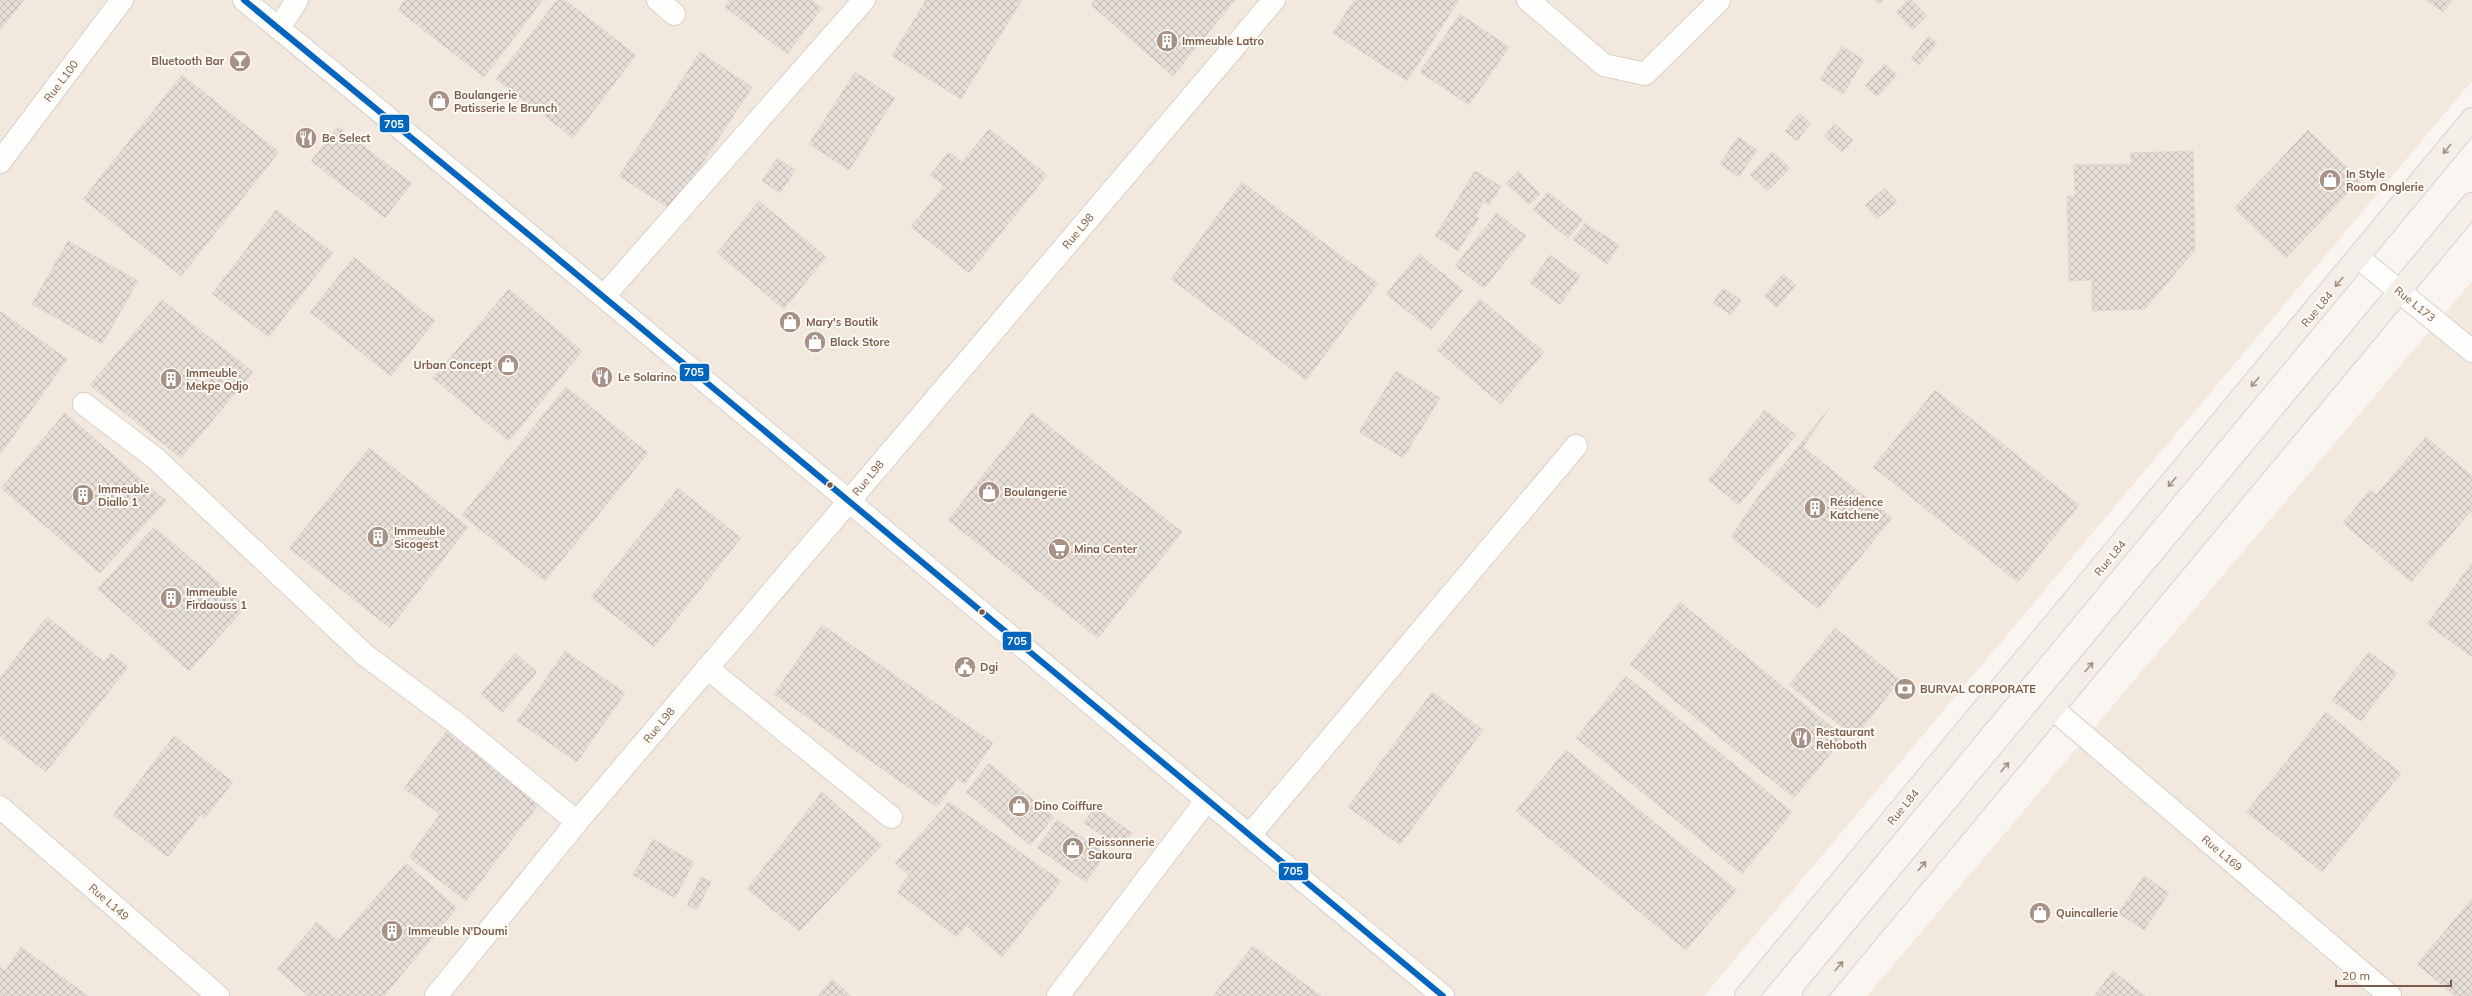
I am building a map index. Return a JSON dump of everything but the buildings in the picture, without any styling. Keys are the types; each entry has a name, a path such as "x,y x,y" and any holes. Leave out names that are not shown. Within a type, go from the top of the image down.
{"main road":[{"name":"Rue L84","path":"1746,996 2359,258 2472,119"},
{"path":"1814,996 2472,204"}],"street":[{"name":"Rue L100","path":"0,162 122,0"},
{"path":"244,0 605,295 1206,801 1443,996"},
{"path":"279,28 297,0"},
{"path":"605,295 864,0"},
{"name":"Rue L98","path":"436,996 577,822 1274,0"},
{"path":"1528,0 1604,65 1645,74 1719,2"},
{"name":"Rue L173","path":"2359,258 2472,351"},
{"path":"84,404 155,458 365,654 459,725 577,822"},
{"path":"1249,836 1576,446"},
{"path":"707,668 891,817"},
{"name":"Rue L169","path":"2053,709 2390,996"},
{"path":"1058,996 1206,801"},
{"name":"Rue L149","path":"0,808 218,996"}],"shaded area":[{"path":"0,0 2472,0 2472,81 1704,996 0,996"},
{"path":"2472,281 2472,996 1867,996"}],"transit line":[{"name":"705","path":"244,0 545,248 1443,996"}],"place":[{"name":"Immeuble Latro","path":"1167,41"},
{"name":"Bluetooth Bar","path":"240,61"},
{"name":"Boulangerie Patisserie le Brunch","path":"439,101"},
{"name":"Be Select","path":"306,138"},
{"name":"In Style Room Onglerie","path":"2330,180"},
{"name":"Mary's Boutik","path":"790,322"},
{"name":"Black Store","path":"815,342"},
{"name":"Urban Concept","path":"508,365"},
{"name":"Le Solarino","path":"602,377"},
{"name":"Immeuble Mekpe Odjo","path":"171,379"},
{"name":"Boulangerie","path":"989,492"},
{"name":"Immeuble Diallo 1","path":"83,495"},
{"name":"Résidence Katchene","path":"1815,508"},
{"name":"Immeuble Sicogest","path":"378,537"},
{"name":"Mina Center","path":"1059,549"},
{"name":"Immeuble Firdaouss 1","path":"171,598"},
{"name":"Dgi","path":"965,667"},
{"name":"BURVAL CORPORATE","path":"1905,689"},
{"name":"Restaurant Rehoboth","path":"1801,738"},
{"name":"Dino Coiffure","path":"1019,806"},
{"name":"Poissonnerie Sakoura","path":"1073,848"},
{"name":"Quincallerie","path":"2040,913"},
{"name":"Immeuble N'Doumi","path":"392,931"}]}
